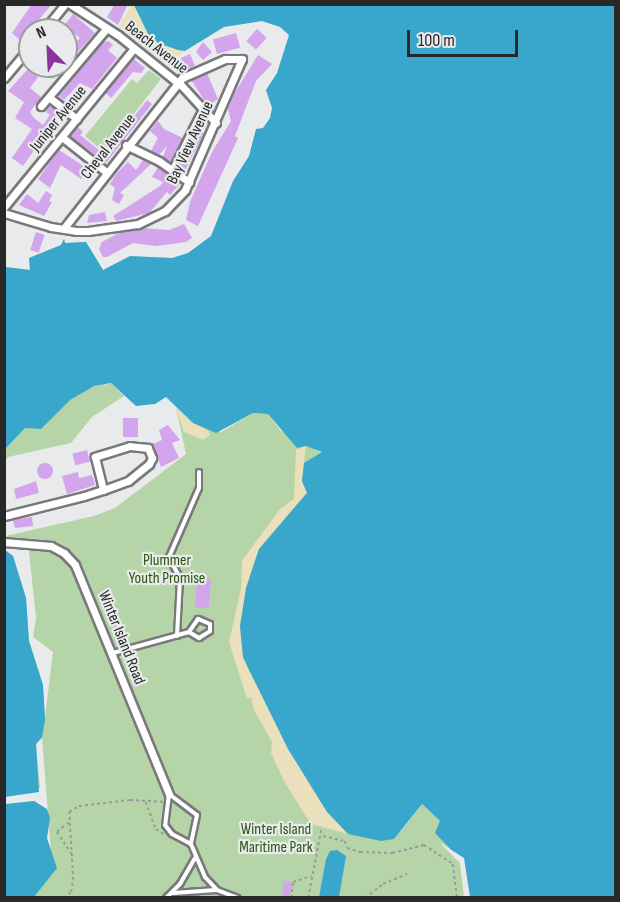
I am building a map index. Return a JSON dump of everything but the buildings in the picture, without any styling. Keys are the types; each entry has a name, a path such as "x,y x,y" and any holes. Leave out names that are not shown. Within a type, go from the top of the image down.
{"street":[{"path":"54,18 65,4"},
{"name":"Beach Avenue","path":"70,4 107,28 177,82 216,123"},
{"path":"42,106 107,28"},
{"name":"Juniper Avenue","path":"4,207 134,48"},
{"name":"Bay View Avenue","path":"4,213 64,228 102,231 148,221 173,205 189,182 242,59 225,59 177,82"},
{"path":"4,78 18,61"},
{"name":"Cheval Avenue","path":"64,228 177,82"},
{"path":"50,98 77,119"},
{"path":"62,137 106,172"},
{"path":"126,145 172,169 189,182"},
{"path":"4,516 104,490 128,481 144,469 152,458 148,448 130,446 95,458 104,490"},
{"name":"Winter Island Road","path":"4,542 42,544 70,558 113,653 170,797"}],"lane":[{"path":"172,169 202,108"},
{"path":"177,636 180,578 169,557 199,488 199,472"},
{"path":"113,653 189,632 198,619 210,624 206,636 200,638 189,632"},
{"path":"170,797 197,815 190,844 195,858 217,890"},
{"name":"Winter Island Road","path":"170,797 164,819 172,834"},
{"path":"172,834 190,844"},
{"path":"166,897 172,893 195,858"},
{"path":"172,893 217,890 238,897"}],"path":[{"path":"64,897 71,892 73,855 69,812 79,806 146,802 170,797"},
{"path":"146,802 158,832 172,834"},
{"path":"70,823 57,832 73,855"},
{"path":"308,897 323,836 321,830"},
{"path":"323,836 345,841 347,848 360,852 392,853 424,845 453,864 457,897"},
{"path":"365,897 383,884 407,874"},
{"path":"291,897 293,882 313,875"}],"green space":[{"path":"149,70 161,79 104,152 85,136 132,79 137,83"},
{"path":"64,239 65,243 86,242 103,270 104,385 111,383 124,396 92,417 71,443 8,457 5,462 5,267 30,270 29,258 61,245"},
{"path":"176,408 221,432 253,413 268,414 280,430 322,453 307,492 246,588 240,626 401,831 422,804 440,821 463,862 467,897 5,897 51,852 42,738 36,744 40,788 27,789 5,550 13,556 26,598 29,641 43,685 45,717 53,652 33,637 36,618 29,552 32,544 5,542 5,536 94,516 115,508 186,454"}],"sand":[{"path":"132,4 179,50 185,51 166,64 119,26"},
{"path":"176,408 208,431 210,435 203,440 184,432"},
{"path":"306,446 302,481 307,492 259,549 251,571 240,626 243,657 250,672 264,659 348,834 311,824 285,783 271,753 272,742 254,710 251,697 247,699 229,642 241,589 242,561 280,509 294,499 296,450"}],"water":[{"path":"134,5 615,5 615,897 467,897 463,862 435,833 440,821 422,804 394,839 381,841 348,834 327,812 288,749 250,672 243,657 240,626 246,588 259,549 307,493 302,481 304,463 322,452 306,446 297,448 268,414 253,413 216,433 193,423 166,397 155,404 136,406 111,383 94,386 70,400 41,429 25,428 5,449 5,267 30,270 29,258 61,245 64,239 65,243 86,242 103,270 130,256 172,258 188,253 211,236 233,181 249,156 256,129 263,128 270,118 272,108 266,90 277,73 289,35 280,27 262,21 224,27 185,51 178,50 158,43 148,34"},
{"path":"5,550 13,556 26,598 29,641 43,685 45,720 42,737 36,744 39,792 5,797"},
{"path":"34,801 47,809 50,818 47,838 57,868 34,897 5,897 5,804"},
{"path":"337,850 346,856 339,897 319,897 326,859 330,851"}],"pier":[{"path":"439,842 464,858 470,897 464,897 460,863"}],"park label":[{"name":"Plummer Youth Promise","path":"167,570"},
{"name":"Winter Island Maritime Park","path":"276,839"}]}
